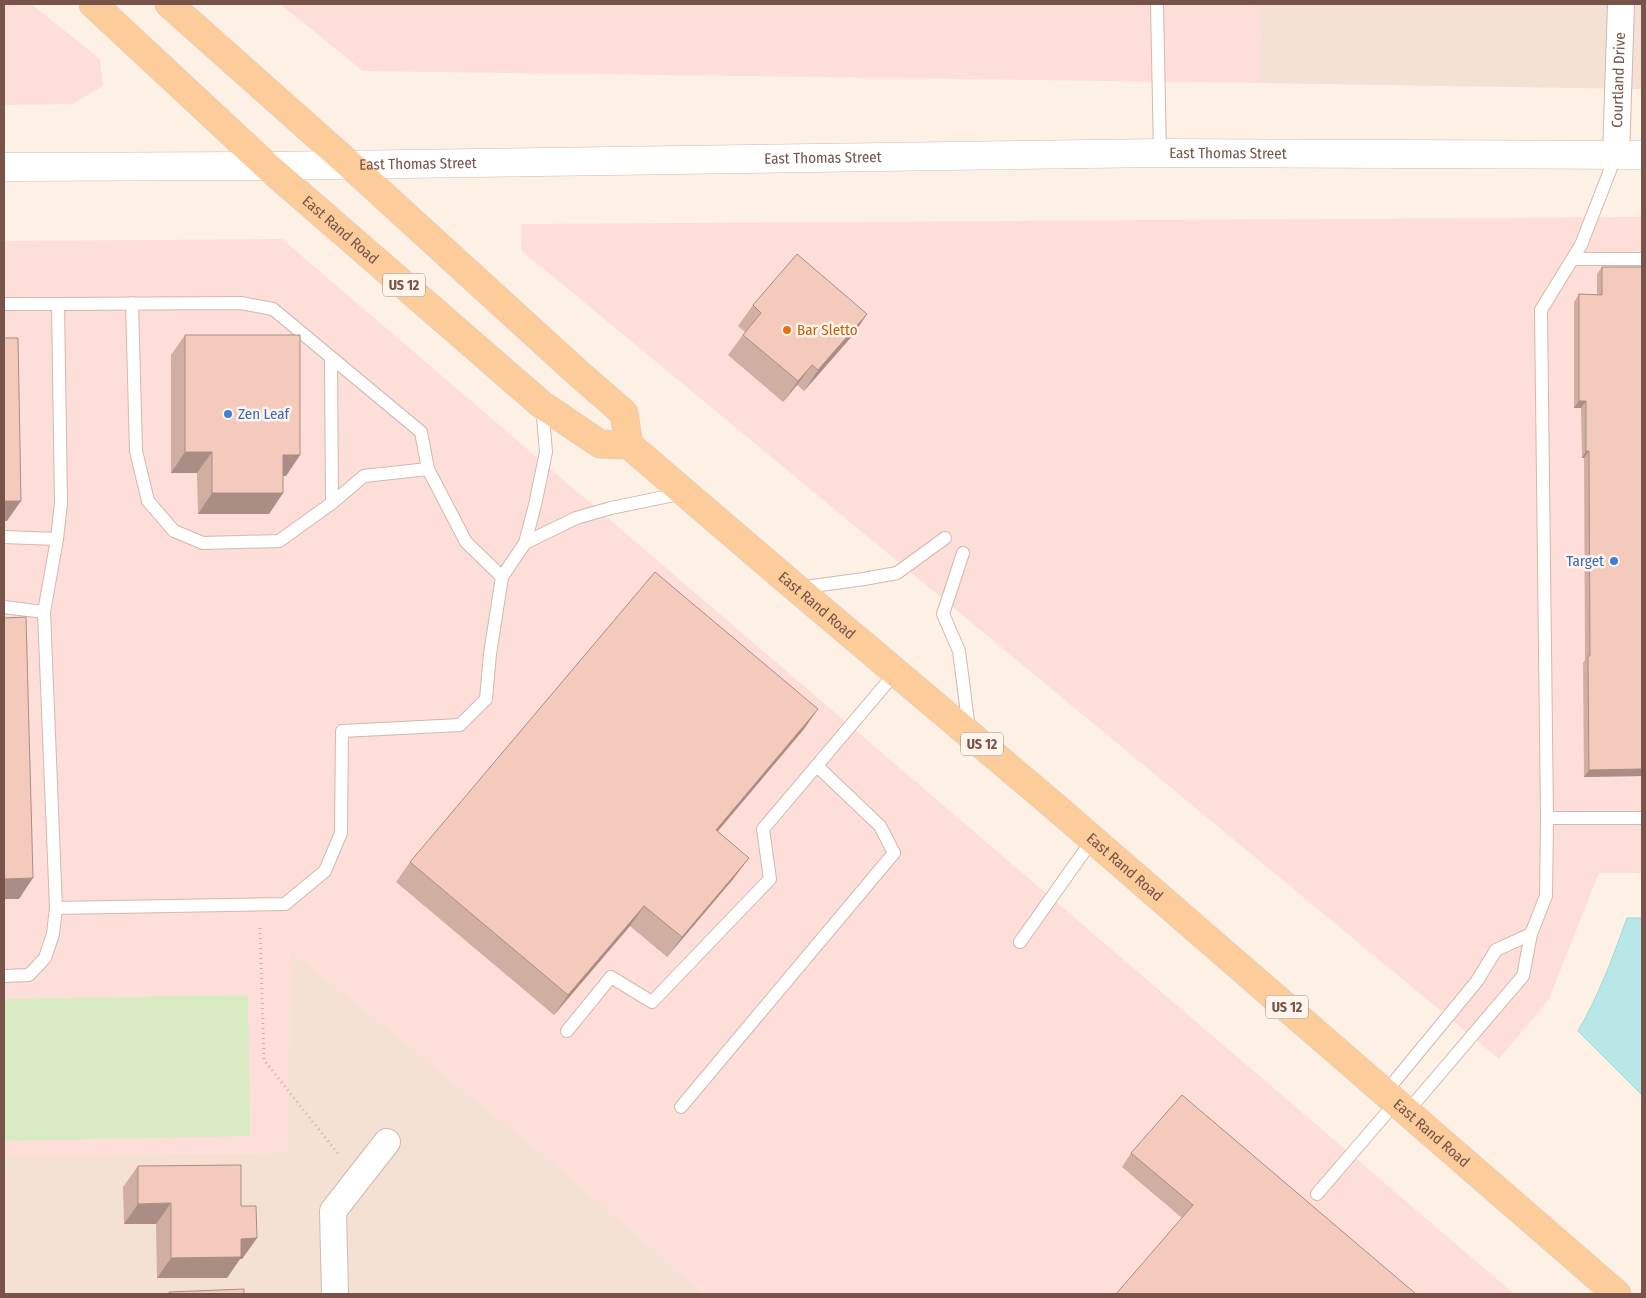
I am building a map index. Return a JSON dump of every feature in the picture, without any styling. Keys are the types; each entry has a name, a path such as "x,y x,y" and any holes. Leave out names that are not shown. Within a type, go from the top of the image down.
{"main road":[{"name":"East Rand Road","path":"93,4 266,166 541,404 600,444 629,445 1093,839 1617,1294"},
{"path":"169,4 624,413 629,445"}],"street":[{"name":"Courtland Drive","path":"1620,4 1629,155"},
{"name":"East Thomas Street","path":"4,167 266,166 1160,153 1629,155"},
{"path":"335,1294 333,1211 387,1142"}],"lane":[{"path":"1157,4 1160,153"},
{"path":"1318,1194 1396,1102 1523,976 1531,934 1546,896 1547,818 1541,310 1581,246 1629,155"},
{"path":"1573,259 1642,259"},
{"path":"4,304 241,303 273,309 421,432 428,469 466,542 502,578"},
{"path":"4,976 29,975 45,958 53,934 56,908 44,612 57,539 61,503 58,304"},
{"path":"132,304 136,451 148,501 174,531 203,543 279,541 332,503 364,476 428,469"},
{"path":"331,358 332,503"},
{"path":"56,908 285,904 325,870 341,833 342,731 460,725 486,700 490,654 502,578 525,543 546,452 541,404"},
{"path":"525,543 576,518 611,508 685,492"},
{"path":"4,537 57,539"},
{"path":"796,588 864,580 897,573 945,538"},
{"path":"963,553 943,614 959,651 970,734"},
{"path":"4,607 44,612"},
{"path":"567,1031 611,977 652,1002 770,879 763,828 896,672"},
{"path":"681,1107 894,853 880,826 817,766"},
{"path":"1547,818 1642,818"},
{"path":"1020,942 1093,839"},
{"path":"1396,1102 1496,950 1531,934"}],"path":[{"path":"259,905 264,1060 358,1179"}],"shaded area":[{"path":"4,4 31,4 100,59 103,86 72,104 4,105"},
{"path":"280,4 1259,4 1260,83 363,71"},
{"path":"1259,4 1642,4 1642,89 1260,83"},
{"path":"1642,217 1642,873 1599,873 1549,999 1499,1059 521,250 521,224"},
{"path":"282,239 1514,1294 704,1294 555,1164 291,951 287,1153 4,1155 4,241"},
{"path":"290,950 555,1164 704,1294 4,1294 4,1155 287,1153"}],"green space":[{"path":"248,995 250,1136 4,1141 4,999"}],"water":[{"path":"1627,918 1642,918 1642,1095 1578,1031 1599,990"}],"building":[{"path":"797,254 867,314 818,370 812,365 798,381 743,335 761,313 753,305"},
{"name":"Target","path":"1602,267 1642,267 1642,769 1589,770 1589,451 1586,451 1586,401 1579,401 1579,294 1602,295"},
{"name":"Zen Leaf","path":"185,335 300,335 300,455 283,455 283,493 212,493 212,452 185,452"},
{"path":"4,338 18,338 21,501 4,501"},
{"path":"655,572 818,709 716,830 749,858 682,937 644,906 568,995 410,862"},
{"path":"26,617 33,878 4,879 4,618"},
{"path":"1182,1095 1416,1294 1116,1294 1193,1205 1131,1153"},
{"path":"241,1165 241,1206 256,1206 257,1238 241,1239 241,1257 171,1258 171,1203 138,1204 138,1166"},
{"path":"244,1289 244,1294 169,1294 169,1292"}],"place":[{"name":"Bar Sletto","path":"787,330"},
{"name":"Zen Leaf","path":"228,414"},
{"name":"Target","path":"1614,561"}]}
